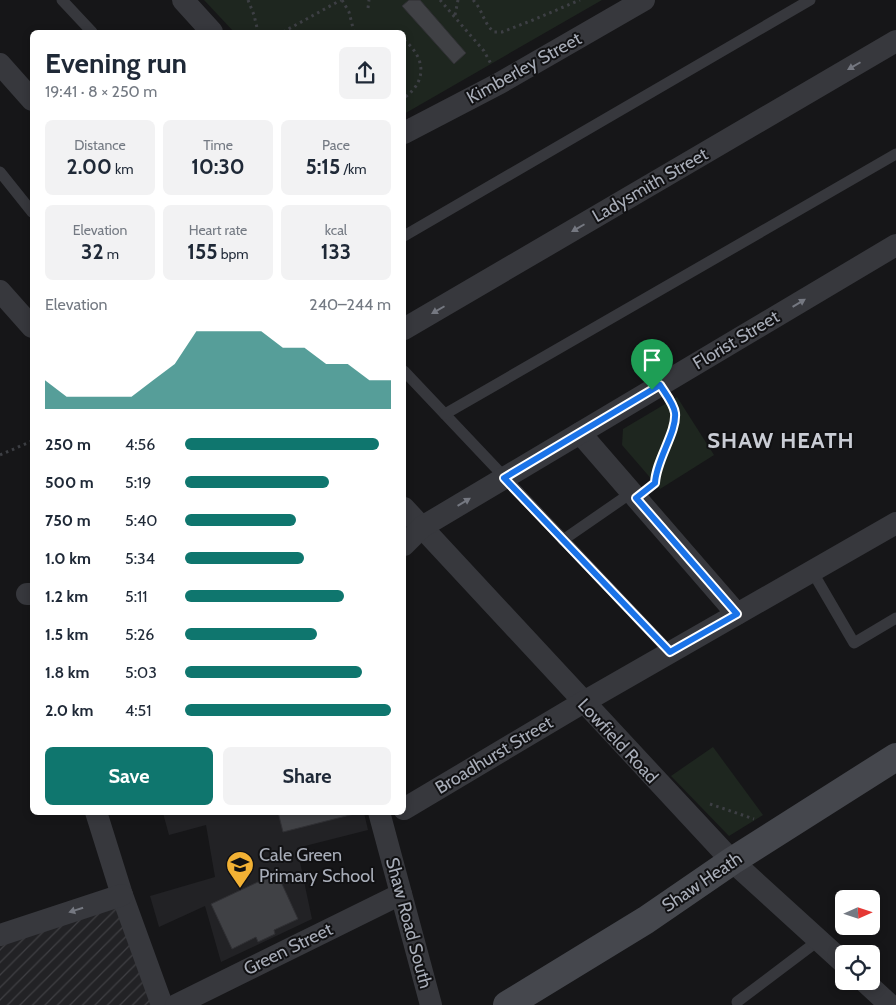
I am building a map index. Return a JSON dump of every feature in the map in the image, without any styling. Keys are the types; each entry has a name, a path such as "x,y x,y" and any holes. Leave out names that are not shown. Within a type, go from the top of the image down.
{"main road":[{"name":"Shaw Heath","path":"507,1005 646,920 732,861 896,757"}],"street":[{"path":"183,0 210,30"},
{"name":"Kimberley Street","path":"406,132 500,83 644,0"},
{"name":"Ladysmith Street","path":"406,328 896,41"},
{"path":"0,64 30,98"},
{"name":"Florist Street","path":"422,527 896,246"},
{"path":"0,290 30,326"},
{"path":"580,434 737,614"},
{"name":"Lowfield Road","path":"406,510 582,702 732,861 835,955"},
{"name":"Broadhurst Street","path":"406,808 582,702 896,523"},
{"path":"406,543 422,527"},
{"path":"97,815 122,895 162,1005"},
{"name":"Shaw Road South","path":"386,816 401,894 431,1005"},
{"name":"Green Street","path":"176,1005 401,894"},
{"path":"0,935 122,895"},
{"path":"874,990 890,1005"}],"lane":[{"path":"62,0 90,30"},
{"path":"406,235 810,0"},
{"path":"445,414 896,154"},
{"path":"0,172 30,210"},
{"path":"406,374 670,652"},
{"path":"563,540 634,495"},
{"path":"812,571 854,643 896,618"},
{"path":"737,1002 819,940"}],"path":[{"path":"248,0 257,30"},
{"path":"287,30 341,0 349,12 354,30"},
{"path":"368,8 369,0"},
{"path":"440,0 455,15 484,51 500,83"},
{"path":"455,15 458,0"},
{"path":"474,0 484,16 486,26 494,32 502,32 580,0"},
{"path":"406,42 416,50 421,62 420,75 415,87 406,96"},
{"path":"634,495 655,483 658,463 674,421 675,412 660,385"},
{"path":"0,456 30,442"},
{"path":"703,802 783,828"}],"shaded area":[{"path":"204,0 602,0 406,113 406,30 232,30"},
{"path":"677,397 714,455 660,489 622,445 623,429"},
{"path":"713,747 763,815 729,836 671,776"},
{"name":"Cale Green Primary School","path":"164,815 364,815 368,830 297,848 312,919 221,962 205,906 159,927 150,896 215,877 206,825 169,835"},
{"path":"119,904 151,1005 0,1005 0,940"}],"building":[{"path":"409,0 420,0 466,53 454,64 402,6"},
{"path":"279,815 350,815 283,832"},
{"path":"277,873 298,919 274,930 275,934 258,942 256,937 232,949 211,904"}],"place":[{"name":"Cale Green Primary School","path":"240,889"}],"district":[{"name":"SHAW HEATH","path":"781,440"}],"route":[{"path":"660,385 675,412 674,421 658,463 655,483 636,498 737,614 670,652 504,478 652,390 660,385"}]}
